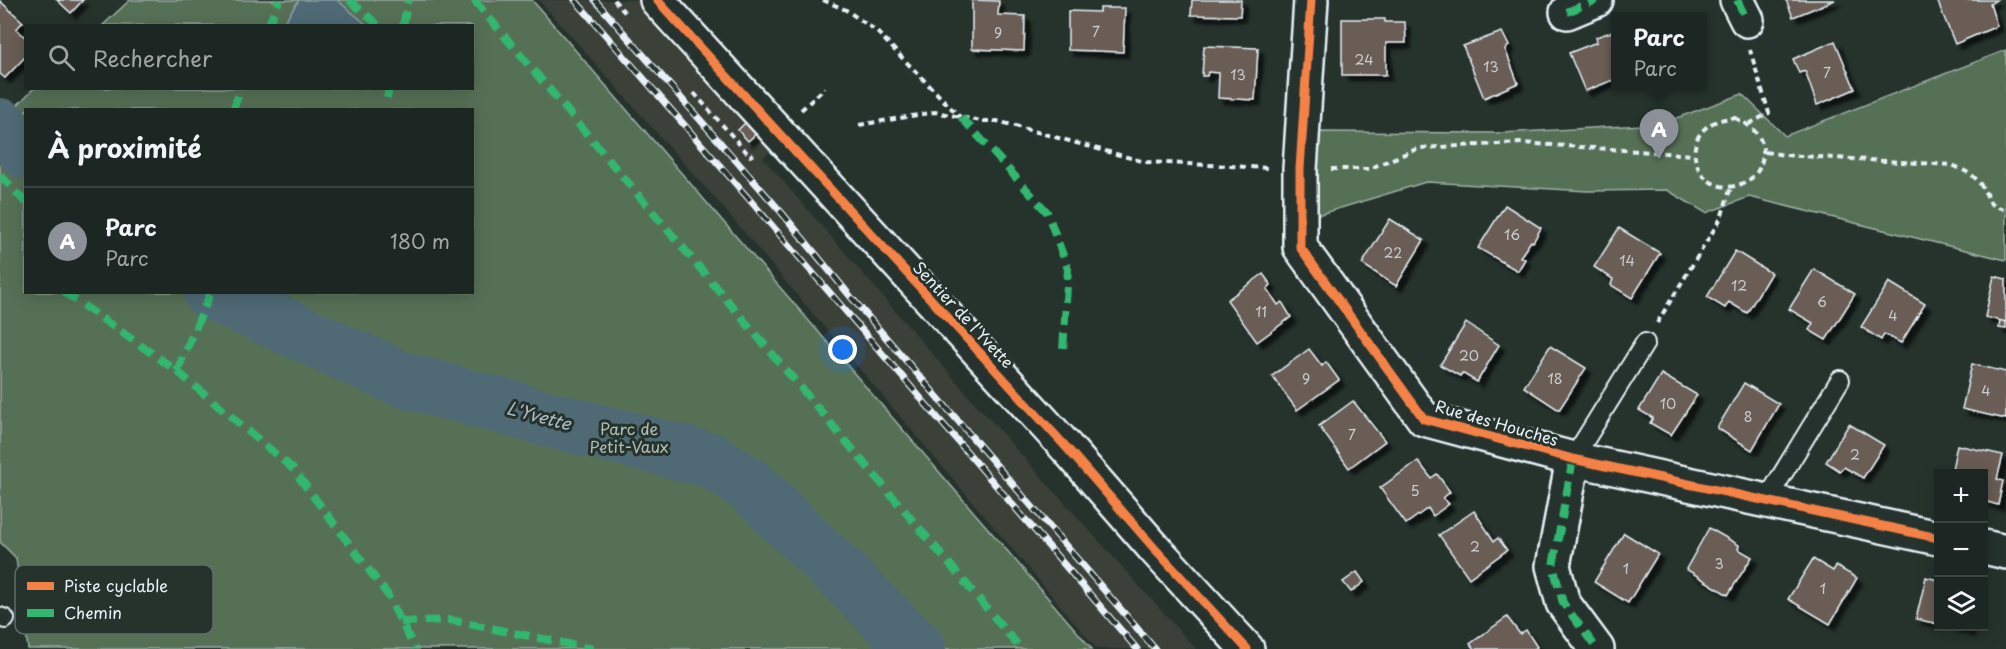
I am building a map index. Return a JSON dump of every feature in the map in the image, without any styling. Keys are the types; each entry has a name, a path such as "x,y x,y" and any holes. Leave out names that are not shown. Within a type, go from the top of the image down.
{"street":[{"name":"Sentier de l'Yvette","path":"657,0 1067,448 1155,549 1247,649"},
{"name":"Rue des Houches","path":"1311,0 1300,169 1300,247 1425,419 1573,459 1934,537"},
{"path":"1573,459 1553,566 1563,603 1597,649"},
{"path":"1988,548 2006,552"}],"lane":[{"path":"1573,459 1645,343"},
{"path":"1766,501 1840,380"}],"path":[{"path":"823,0 846,10 875,30 961,117"},
{"path":"1742,10 1745,32 1769,113 1749,124"},
{"path":"859,125 935,112 951,116"},
{"path":"1735,118 1749,124 1757,133 1764,152 1761,165 1755,175 1740,185 1731,187 1708,180 1701,173 1696,162 1695,143 1703,129 1712,122 1723,119 1735,118"},
{"path":"1764,152 1952,165 1971,173 1982,185 1991,204 2006,208"},
{"path":"1645,343 1721,218 1731,187"}],"shaded area":[{"path":"539,0 639,0 772,149 763,158 973,401 1196,649 1097,649 720,204"}],"green space":[{"name":"Parc de Petit-Vaux","path":"130,0 532,0 1092,649 28,649 26,634 213,634 213,565 17,565 16,558 0,542 0,123 32,90 474,90 474,24 104,24"},
{"path":"2006,50 2006,260 1749,197 1706,213 1667,190 1587,191 1426,182 1311,217 1313,132 1502,133 1660,124 1742,94 1785,136"}],"water":[{"path":"299,0 337,0 366,24 283,24"}],"building":[{"path":"57,0 83,0 71,13"},
{"path":"972,0 999,1 998,15 1025,16 1024,51 972,49"},
{"path":"1192,0 1241,0 1240,16 1191,15"},
{"path":"1786,0 1835,0 1793,17"},
{"path":"1937,0 1996,0 1990,4 1997,26 1955,44"},
{"path":"0,1 23,22 16,29 24,36 24,58 5,78 0,74"},
{"path":"1100,8 1125,8 1123,52 1068,50 1068,11 1100,12"},
{"path":"1342,19 1385,19 1385,22 1405,22 1406,43 1386,43 1386,75 1342,75"},
{"path":"1502,32 1509,46 1505,49 1518,83 1484,98 1463,46"},
{"path":"1611,32 1611,81 1585,91 1569,53 1597,42 1596,37"},
{"path":"1835,41 1855,89 1817,105 1805,71 1799,73 1793,59"},
{"path":"1204,46 1258,48 1255,100 1218,98 1219,73 1208,72 1207,76 1202,76"},
{"path":"747,121 757,133 748,141 738,130"},
{"path":"1505,205 1541,228 1520,257 1525,259 1518,271 1478,248"},
{"path":"1390,219 1424,240 1396,286 1362,264"},
{"path":"1619,228 1660,253 1632,298 1611,285 1613,279 1594,267"},
{"path":"1735,251 1771,273 1747,313 1729,302 1725,308 1707,297"},
{"path":"1814,269 1855,294 1826,340 1809,330 1813,323 1789,309"},
{"path":"1263,274 1271,285 1267,289 1278,305 1282,302 1291,317 1257,342 1227,300"},
{"path":"1994,276 2006,279 2006,322 1985,317"},
{"path":"1889,282 1925,304 1901,343 1884,334 1881,340 1861,327"},
{"path":"2000,321 2006,322 2006,329 1999,328"},
{"path":"1466,323 1499,345 1477,382 1462,373 1460,376 1440,365"},
{"path":"1550,346 1586,368 1559,410 1524,387"},
{"path":"1309,349 1322,366 1326,362 1339,380 1297,410 1272,376"},
{"path":"1972,364 2006,372 2006,419 1962,409"},
{"path":"1661,374 1697,395 1671,435 1650,423 1653,418 1639,410"},
{"path":"1744,383 1779,404 1752,450 1717,428"},
{"path":"1353,401 1385,441 1349,468 1319,426"},
{"path":"1849,424 1884,445 1863,478 1844,467 1840,471 1826,462"},
{"path":"1957,445 2003,455 1997,479 2003,481 1998,505 1988,502 1988,469 1952,469"},
{"path":"1418,461 1431,478 1437,474 1450,492 1443,498 1449,504 1433,516 1428,508 1406,524 1380,488"},
{"path":"1474,511 1494,541 1498,538 1507,550 1469,578 1439,535"},
{"path":"1709,528 1739,545 1738,549 1752,557 1728,595 1686,569"},
{"path":"1624,533 1658,554 1628,603 1594,582"},
{"path":"1813,559 1833,571 1836,566 1857,578 1830,624 1788,599"},
{"path":"1357,572 1364,582 1351,592 1343,582"},
{"path":"1926,577 1934,579 1934,623 1916,619"},
{"path":"1507,617 1520,634 1526,630 1537,647 1534,649 1474,649 1470,644"}],"waterway":[{"name":"L'Yvette","path":"0,126 24,149"},
{"name":"L'Yvette","path":"215,294 401,379 713,461 752,487 918,649"}],"railway":[{"path":"575,0 1137,649"},
{"path":"595,0 782,213 851,297 1155,649"}],"marked path":[{"path":"269,24 279,0"},
{"path":"349,0 377,24"},
{"path":"403,24 408,0"},
{"path":"474,0 1021,649"},
{"path":"1567,12 1596,0"},
{"path":"1737,0 1747,20"},
{"path":"234,108 240,90"},
{"path":"387,98 389,90"},
{"path":"961,117 1047,212 1068,269 1063,351"},
{"path":"0,175 24,201"},
{"path":"67,294 177,371 292,468 387,594 415,649"},
{"path":"177,371 210,294"},
{"path":"1573,459 1553,566 1563,603 1597,649"},
{"path":"401,622 450,620 593,649"}],"cycle path":[{"path":"657,0 1067,448 1155,549 1247,649"},
{"path":"1311,0 1300,169 1300,247 1424,419 1573,459 1934,537"}],"place":[{"name":"Parc","path":"1659,159"}]}
